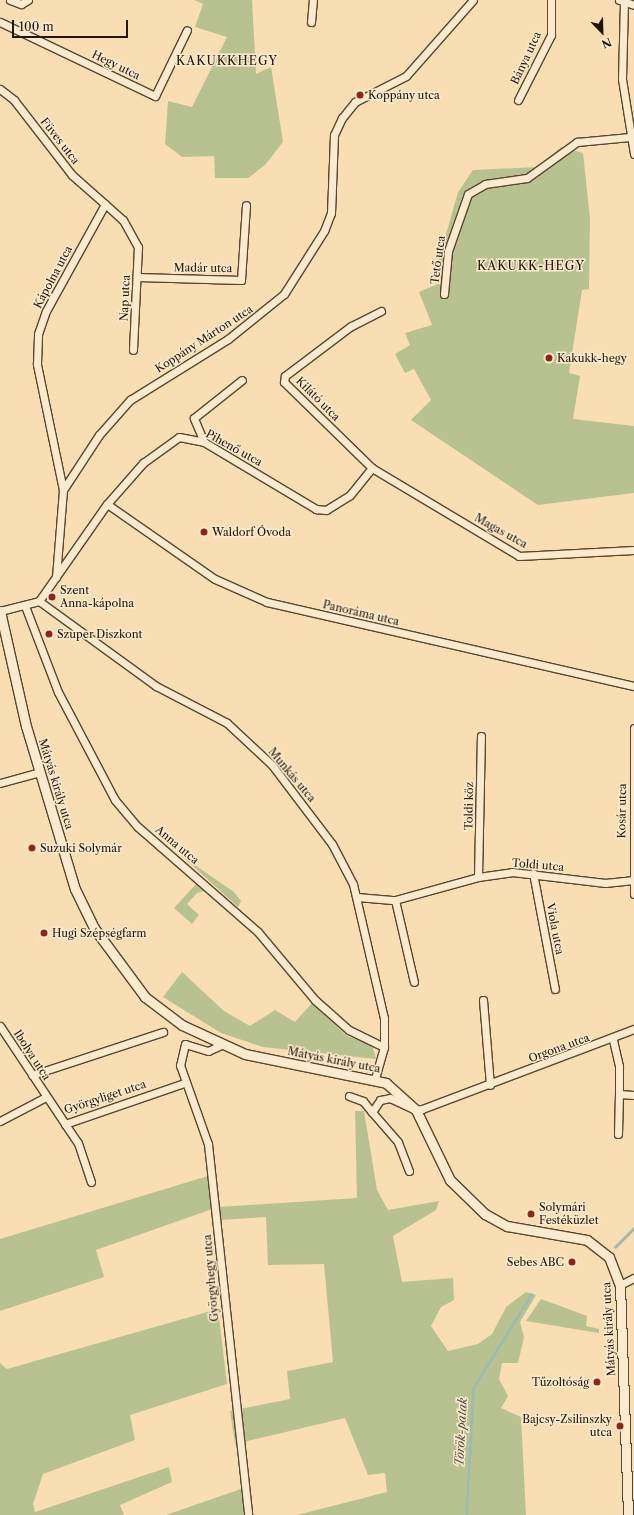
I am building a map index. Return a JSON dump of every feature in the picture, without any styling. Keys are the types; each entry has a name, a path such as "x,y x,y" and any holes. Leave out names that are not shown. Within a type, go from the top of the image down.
{"main road":[{"name":"Mátyás király utca","path":"0,611 40,772 76,889 94,928 119,966 149,1000 182,1025 221,1044 271,1060 375,1078 397,1090 416,1110 446,1175 470,1202 507,1226 594,1242 610,1257 620,1285 632,1488 628,1515"}],"street":[{"path":"10,0 21,4 28,0"},
{"path":"311,22 313,0"},
{"name":"Koppány Márton utca","path":"56,577 63,490 99,435 130,400 228,339 284,294 324,232 331,213 334,134 342,118 355,102 406,76 473,0"},
{"name":"Bánya utca","path":"518,100 551,34 551,0"},
{"path":"634,5 622,1 622,80 630,137 634,154"},
{"name":"Hegy utca","path":"0,22 155,96 187,30"},
{"name":"Füves utca","path":"0,89 14,100 72,175 105,204"},
{"name":"Tető utca","path":"444,294 448,251 468,194 485,184 527,178 578,142 630,137"},
{"name":"Kápolna utca","path":"63,490 37,364 38,334 46,311 105,204"},
{"name":"Nap utca","path":"105,204 133,233 138,247 133,350"},
{"name":"Madár utca","path":"137,277 241,280 246,205"},
{"name":"Kilátó utca","path":"372,468 284,382 285,376 346,330 381,311"},
{"path":"204,442 194,418 242,380"},
{"name":"Pihenő utca","path":"40,601 107,504 144,463 171,440 182,437 204,442 316,509 326,510 350,495 372,468"},
{"name":"Magas utca","path":"372,468 519,556 634,550"},
{"name":"Panoráma utca","path":"107,504 215,579 267,602 634,686"},
{"path":"0,611 25,606 40,601"},
{"name":"Munkás utca","path":"40,601 156,686 227,723 272,765 332,844 349,872 384,1018 384,1047 375,1078"},
{"name":"Anna utca","path":"25,606 58,692 115,800 138,827 258,932 315,1000 334,1018 384,1047"},
{"name":"Kosár utca","path":"634,728 634,894"},
{"name":"Toldi köz","path":"478,876 481,736"},
{"path":"0,783 40,772"},
{"name":"Toldi utca","path":"356,897 395,900 478,876 533,873 605,883 633,880"},
{"name":"Viola utca","path":"533,873 555,989"},
{"path":"395,900 414,982"},
{"path":"483,1000 490,1085"},
{"name":"Ibolya utca","path":"0,1026 46,1097"},
{"name":"Orgona utca","path":"416,1110 490,1085 612,1040 634,1029"},
{"path":"32,1075 163,1032"},
{"path":"612,1040 619,1066 618,1134"},
{"name":"Györgyhegy utca","path":"221,1044 208,1051 185,1044 180,1065 184,1083 208,1144 248,1515"},
{"name":"Györgyliget utca","path":"46,1097 65,1124 184,1083"},
{"path":"619,1094 634,1095"},
{"path":"349,1096 363,1101 398,1142 409,1171"},
{"path":"0,1121 46,1097"},
{"path":"372,1112 380,1100 390,1098 416,1110"},
{"path":"65,1124 78,1143 90,1182"},
{"path":"620,1285 634,1278"}],"green space":[{"path":"194,0 252,0 256,74 271,67 283,142 265,165 248,178 215,178 214,156 182,157 165,144 168,101 192,107 227,37 195,27 203,4"},
{"path":"561,147 583,153 590,219 589,289 582,290 569,373 580,376 573,419 634,426 634,493 538,505 411,420 431,400 414,369 405,373 395,354 410,345 405,333 432,325 419,292 437,284 438,262 458,192 473,170 538,167"},
{"path":"182,856 234,892 241,901 238,907"},
{"path":"196,884 204,891 197,893 187,904 199,915 192,924 174,908"},
{"path":"182,972 224,1011 250,1026 275,1010 295,1022 312,1003 347,1036 372,1045 376,1059 263,1047 221,1033 163,997"},
{"path":"355,1111 364,1111 377,1190 388,1210 439,1201 436,1210 393,1236 402,1282 453,1278 454,1300 441,1307 431,1326 448,1351 478,1344 492,1334 506,1307 526,1292 536,1295 520,1322 524,1337 518,1363 502,1363 499,1379 508,1396 501,1408 521,1417 526,1515 297,1515 387,1492 385,1473 368,1475 345,1418 235,1444 230,1411 290,1399 287,1371 333,1362 324,1264 268,1265 266,1217 220,1220 218,1207 357,1198"},
{"path":"208,1176 214,1208 218,1207 96,1250 104,1277 0,1311 0,1239"},
{"path":"541,1299 587,1316 586,1326 599,1329 599,1333 526,1321"},
{"path":"218,1309 227,1384 130,1415 135,1440 43,1474 33,1504 35,1512 169,1467 172,1482 120,1505 124,1515 0,1515 0,1363 7,1369"},
{"path":"241,1489 245,1515 166,1515"}],"waterway":[{"name":"Török-patak","path":"615,1247 634,1228"},
{"name":"Török-patak","path":"466,1515 473,1388 531,1295"}],"place":[{"name":"Koppány utca","path":"360,95"},
{"name":"Kakukk-hegy","path":"549,358"},
{"name":"Waldorf Óvoda","path":"204,532"},
{"name":"Szent Anna-kápolna","path":"52,597"},
{"name":"Szuper Diszkont","path":"49,634"},
{"name":"Suzuki Solymár","path":"32,848"},
{"name":"Hugi Szépségfarm","path":"44,933"},
{"name":"Solymári Festéküzlet","path":"531,1214"},
{"name":"Sebes ABC","path":"572,1262"},
{"name":"Tűzoltóság","path":"597,1382"},
{"name":"Bajcsy-Zsilinszky utca","path":"620,1426"}],"district":[{"name":"KAKUKKHEGY","path":"227,61"},
{"name":"KAKUKK-HEGY","path":"531,266"}]}
